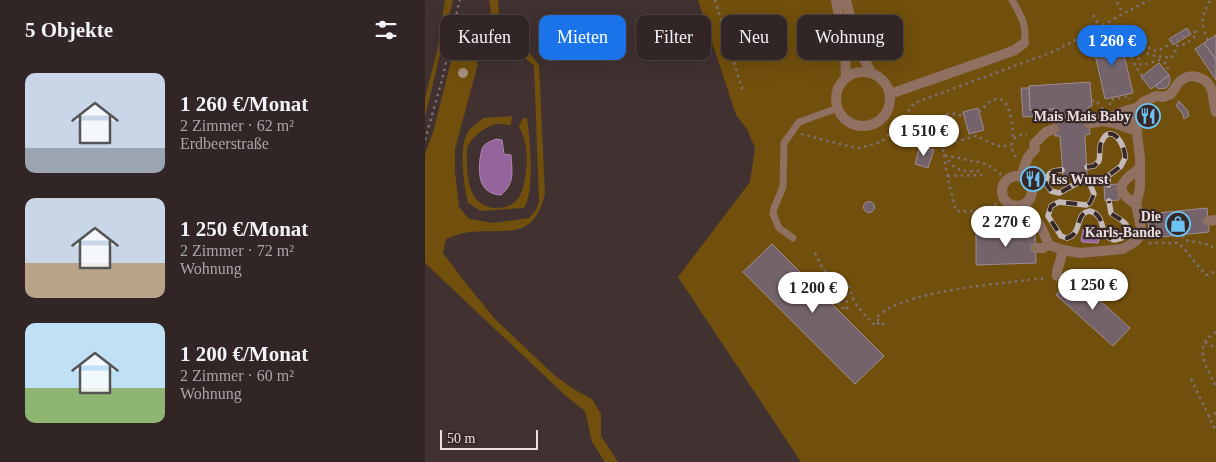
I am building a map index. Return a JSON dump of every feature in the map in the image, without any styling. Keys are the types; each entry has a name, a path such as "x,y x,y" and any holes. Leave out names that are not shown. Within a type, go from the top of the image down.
{"street":[{"path":"836,0 845,48 847,78"},
{"path":"846,0 857,44 871,74"},
{"path":"890,94 1015,50 1024,43"},
{"path":"858,73 871,74 883,81 890,94 890,104 886,114 879,122 869,126 858,126 849,122 841,114 836,100 838,90 847,78 858,73"},
{"path":"1089,123 1106,119 1127,109 1137,108 1149,99 1171,94 1178,83 1190,76 1206,81 1211,88 1216,112"},
{"path":"1035,248 1043,248 1049,245 1080,253 1123,249 1137,241 1145,227 1136,204 1140,188 1140,152 1135,117 1137,108"},
{"path":"1106,119 1137,131"},
{"path":"1021,176 1035,144 1046,132 1054,129"},
{"path":"1136,204 1126,198 1121,187 1123,181 1139,169"},
{"path":"1021,176 1031,186 1032,193 1029,200 1024,205 1009,204 1004,199 1003,185 1007,179 1021,176"},
{"path":"1024,205 1041,227 1049,245"},
{"path":"1057,276 1063,250"}],"lane":[{"path":"1012,0 1024,22 1026,33 1024,43"},
{"path":"793,238 779,228 773,214 783,187 784,143 799,122 838,108"}],"path":[{"path":"425,140 443,76 460,0"},
{"path":"715,0 743,92"},
{"path":"807,135 859,148 881,142 896,128 915,103 1055,51 1148,0"},
{"path":"1208,40 1202,25 1202,16 1211,0"},
{"path":"1117,2 1123,14"},
{"path":"1093,15 1100,27"},
{"path":"1143,76 1130,55 1129,43 1133,36 1140,36 1146,46 1158,51 1192,31 1196,32 1187,44 1176,46 1175,54 1171,58 1149,55 1139,45 1134,44 1139,64 1144,65 1159,60 1167,64 1166,72"},
{"path":"979,112 992,100 1002,100 1009,110 1013,140 1012,152 1016,157 1022,159 1028,157"},
{"path":"1091,100 1096,100 1106,119"},
{"path":"964,117 952,113 942,116 933,127 933,133 942,142 947,176 956,211 985,211 1004,199"},
{"path":"1013,140 1017,136 1022,135 1027,136 1035,144"},
{"path":"942,142 958,141 976,136 997,146 1011,146"},
{"path":"944,155 958,170 966,172 979,171 982,173 981,175 947,176"},
{"path":"944,155 987,164 1007,179"},
{"path":"985,211 985,232"},
{"path":"1183,235 1185,240 1213,247"},
{"path":"1146,244 1179,243 1206,275 1215,272 1216,268"},
{"path":"815,253 822,267 840,287 839,292 825,306"},
{"path":"884,325 876,318 883,310 934,292 1057,276"},
{"path":"833,298 844,310 847,310 847,285 849,286 853,301 861,312 876,326 880,321"},
{"path":"1216,332 1209,336 1205,342 1202,354 1216,386"},
{"path":"1205,342 1216,348"},
{"path":"1191,379 1216,431"},
{"path":"1209,417 1216,413"}],"shaded area":[{"path":"445,0 453,0 449,15 443,15"},
{"path":"489,0 498,0 499,15 490,15"},
{"path":"698,0 1216,0 1216,462 801,462 678,277 750,182 755,148 747,129 736,115 711,39 711,15 703,15"},
{"path":"440,32 440,54 425,117 425,98"},
{"path":"529,52 539,65 545,193 540,208 527,225 519,229 469,232 446,239 443,253 495,319 554,375 592,399 601,414 601,436 618,462 605,462 592,442 585,411 566,396 425,263 425,154 434,129 451,60 476,60 478,64 455,149 455,172 459,207 469,219 493,223 529,218 536,210 539,202 534,66 527,60 529,60"},
{"path":"512,116 511,125 492,125 479,133 469,144 467,148 468,179 475,198 486,206 493,208 505,207 517,200 524,183 527,159 526,145 519,127 523,118 527,118 531,178 527,200 524,208 481,211 468,203 463,167 465,139 468,132 483,118"},
{"path":"496,139 502,140 504,154 511,155 511,182 501,195 494,194 485,188 479,172 482,148 487,143"},
{"path":"1088,227 1097,229 1100,237 1098,243 1082,242 1083,230"}],"building":[{"path":"1187,28 1191,34 1173,45 1169,39"},
{"path":"1119,34 1133,93 1105,99 1092,41"},
{"path":"1216,35 1216,60 1204,43"},
{"path":"1204,43 1216,60 1216,80 1195,49"},
{"path":"1159,63 1169,75 1151,89 1141,77"},
{"path":"1169,75 1169,85 1166,88 1159,89 1155,86"},
{"path":"1090,82 1092,106 1088,107 1090,134 1085,135 1087,175 1063,176 1060,136 1055,136 1054,122 1058,122 1057,109 1030,110 1029,86"},
{"path":"1021,88 1029,88 1030,110 1057,109 1058,119 1052,119 1051,115 1023,117"},
{"path":"1179,101 1188,111 1189,116 1184,119 1183,114 1176,106"},
{"path":"978,108 984,130 969,134 963,112"},
{"path":"922,133 929,135 926,145 919,144"},
{"path":"920,146 934,150 928,168 915,164"},
{"path":"1118,184 1119,200 1105,201 1104,185"},
{"path":"869,201 875,207 869,213 863,207"},
{"name":"Die Karls-Bande","path":"1207,208 1209,232 1150,238 1147,214"},
{"path":"1035,231 1036,263 976,265 976,232"},
{"path":"772,244 884,356 855,384 743,272"},
{"path":"1073,276 1130,328 1113,346 1056,295"}],"railway":[{"path":"1087,167 1094,166 1099,161 1100,146 1106,136 1110,134 1117,137 1123,147 1125,158 1121,166 1108,176 1108,185"},
{"path":"1062,170 1048,175 1046,184 1051,191 1059,193 1081,181 1090,184 1094,194 1090,203 1086,205 1059,202 1051,206 1048,216 1061,236 1067,238 1072,236 1082,216 1090,211 1100,218 1107,237 1114,240 1122,238 1126,233 1127,226 1122,220 1111,213 1109,201"}],"place":[{"name":"Mais Mais Baby","path":"1148,116"},
{"name":"Iss Wurst","path":"1033,179"},
{"name":"Die Karls-Bande","path":"1178,224"}]}
